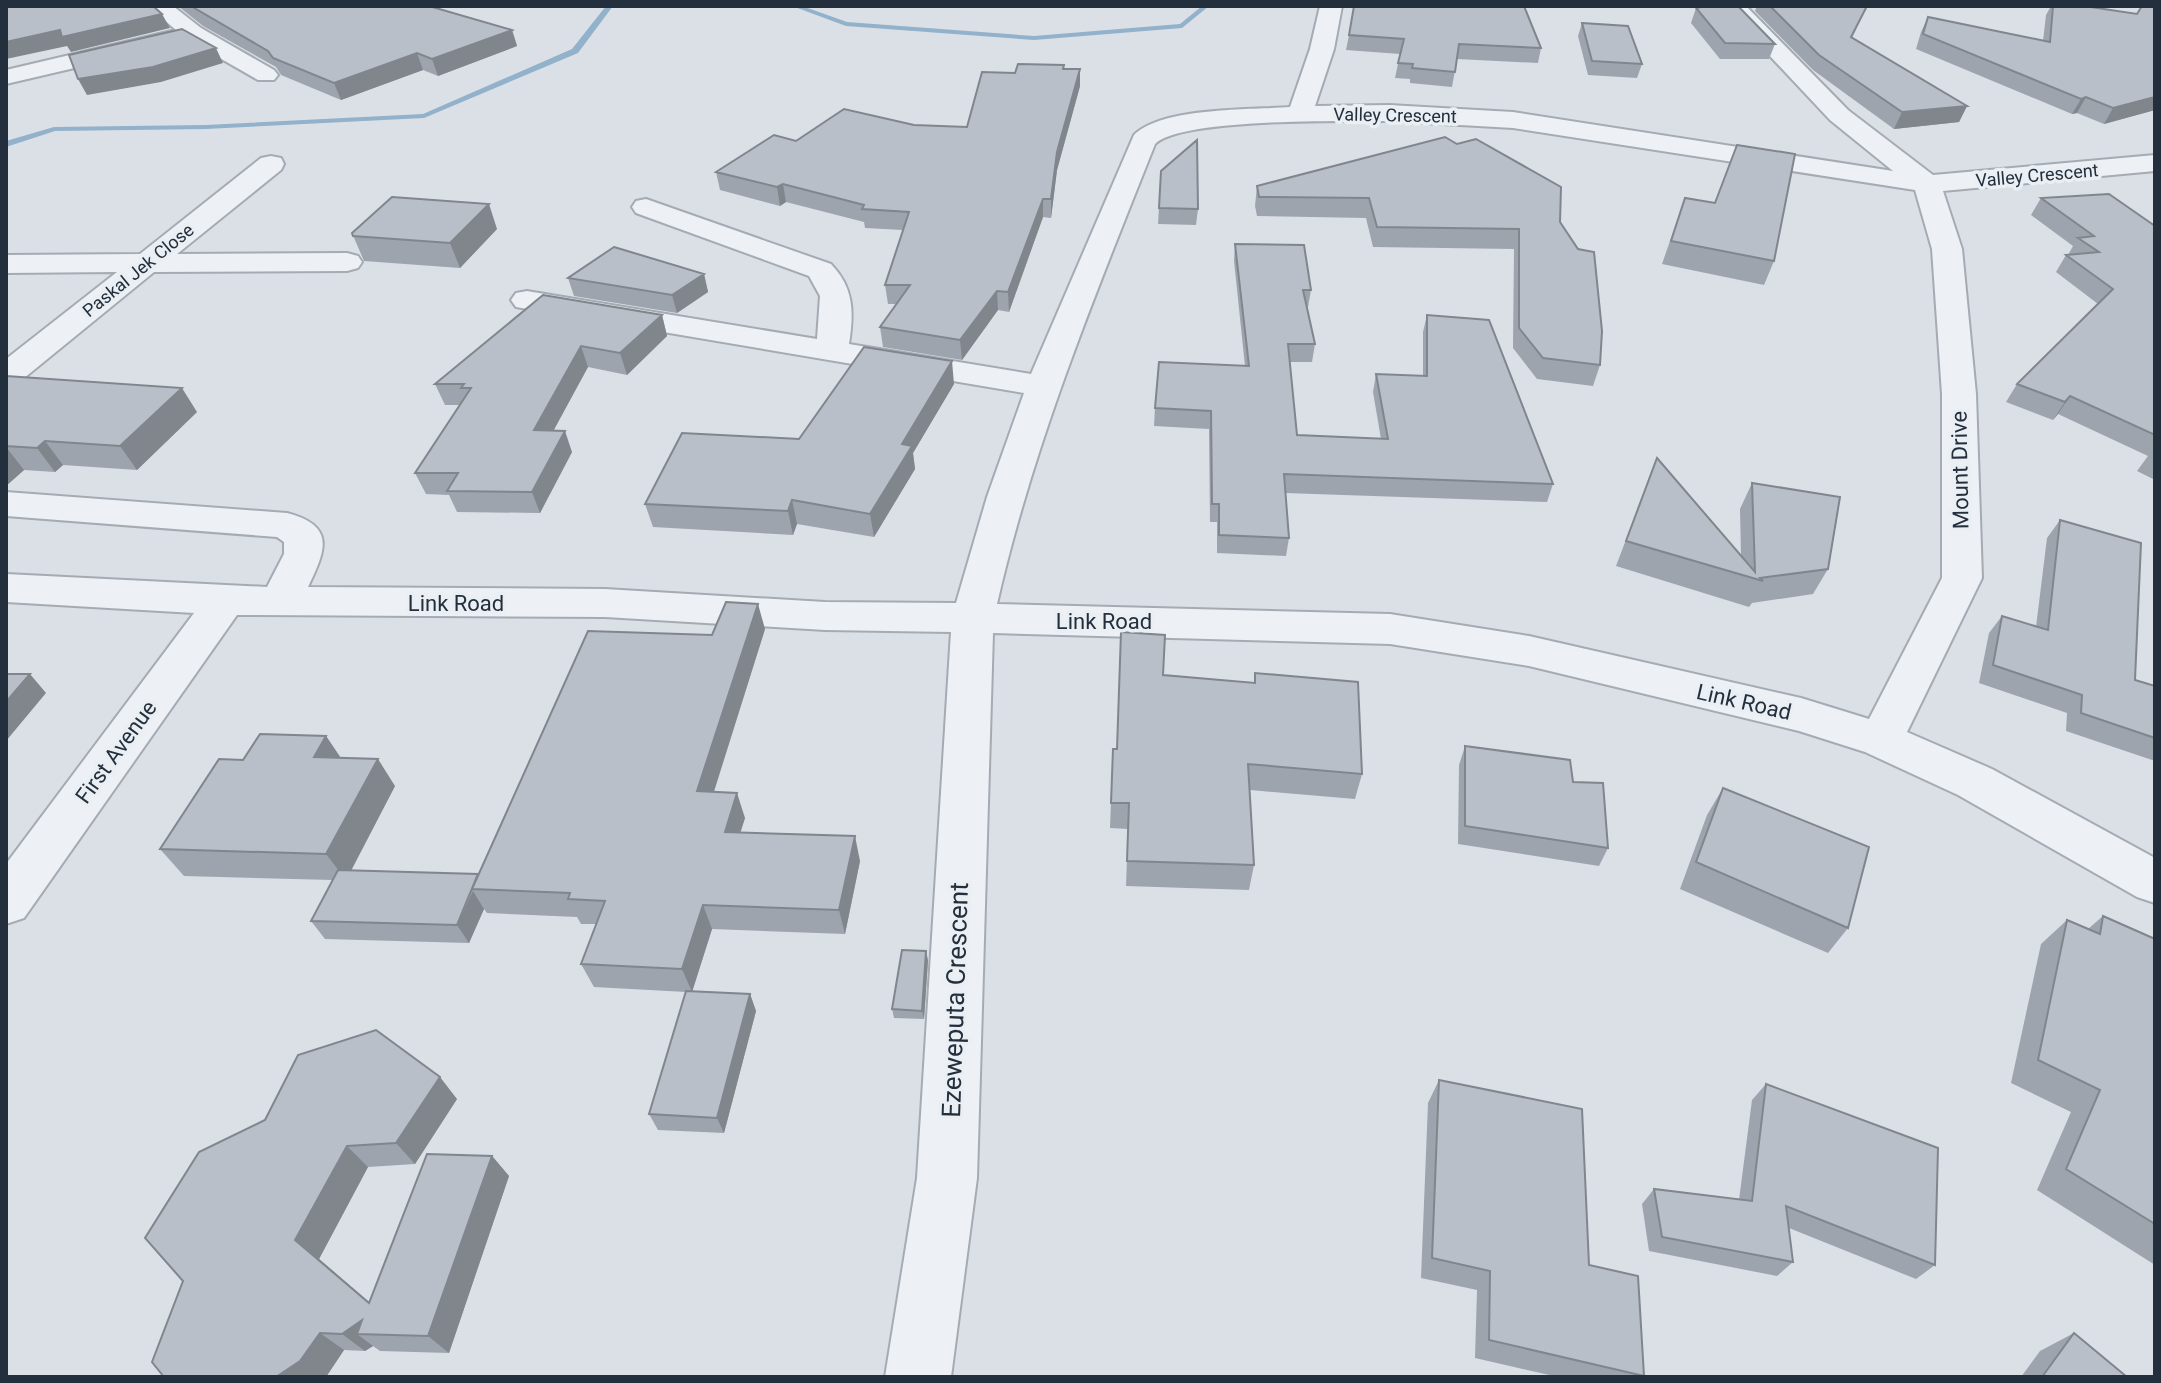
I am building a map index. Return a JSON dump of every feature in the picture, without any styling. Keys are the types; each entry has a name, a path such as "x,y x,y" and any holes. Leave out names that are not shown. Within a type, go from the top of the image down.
{"street":[{"path":"159,6 193,33 266,75"},
{"path":"1300,114 1322,49 1331,6"},
{"path":"1734,6 1839,115 1927,184"},
{"path":"6,77 193,33"},
{"name":"Valley Crescent","path":"973,620 988,552 1042,386 1143,141 1152,132 1215,120 1300,114 1389,113 1513,120 1927,184 2155,163"},
{"name":"Paskal Jek Close","path":"6,376 271,164"},
{"name":"Mount Drive","path":"1881,740 1962,578 1959,394 1947,249 1927,184"},
{"path":"646,207 820,270 829,277 836,295 838,315 832,348"},
{"path":"6,264 347,262"},
{"path":"527,300 832,348 1042,386"},
{"path":"6,504 287,525 304,537 304,554 280,602"},
{"name":"Link Road","path":"6,588 225,601 605,603 825,616 1176,621 1390,629 1529,651 1801,715 1881,740 1975,782 2155,882"},
{"name":"First Avenue","path":"6,903 225,601"},
{"name":"Ezeweputa Crescent","path":"918,1377 947,1178 973,620"}],"building":[{"path":"6,6 153,6 162,14 62,37 60,30 6,42"},
{"path":"191,6 429,6 512,30 432,59 417,53 334,83 273,58 268,51"},
{"path":"1354,6 1524,6 1541,48 1459,44 1455,72 1412,68 1413,64 1398,63 1404,39 1349,35"},
{"path":"1738,6 1775,44 1725,43 1696,8"},
{"path":"1770,6 1867,6 1851,37 1967,106 1902,112 1819,55"},
{"path":"2053,6 2084,6 2137,14 2142,6 2155,6 2155,97 2113,108 2086,97 2081,99 1923,34 1928,17 2050,42"},
{"path":"1582,23 1628,26 1642,64 1592,61"},
{"path":"182,29 216,48 153,67 78,79 69,55"},
{"path":"1018,64 1064,65 1063,69 1080,69 1057,152 1051,199 1043,199 1008,292 997,291 960,340 880,327 910,285 885,285 909,212 862,209 864,205 783,184 777,187 716,172 774,135 796,141 844,109 914,125 967,127 982,72 1015,73"},
{"path":"1445,137 1457,144 1476,139 1561,187 1560,222 1578,249 1594,252 1602,331 1600,365 1543,358 1519,328 1519,229 1377,227 1369,198 1259,197 1257,186"},
{"path":"1197,140 1198,209 1159,208 1161,171"},
{"path":"1737,145 1795,154 1774,261 1671,241 1685,198 1715,203"},
{"path":"2109,194 2155,226 2155,435 2070,396 2065,402 2017,384 2113,289 2066,255 2099,252 2078,238 2094,236 2041,198"},
{"path":"392,197 489,204 450,243 353,236 352,233"},
{"path":"1235,244 1304,245 1311,290 1303,290 1315,344 1288,344 1297,435 1388,439 1376,374 1427,376 1427,315 1489,320 1553,484 1284,474 1289,538 1219,535 1219,504 1212,504 1211,411 1155,408 1159,362 1249,366"},
{"path":"614,247 704,274 672,295 568,278"},
{"path":"543,295 662,315 620,353 581,346 534,430 565,431 532,492 447,491 458,473 415,473 471,388 461,388 464,384 435,384"},
{"path":"864,347 952,361 902,444 912,446 870,514 792,500 788,511 645,504 682,433 799,439"},
{"path":"6,376 182,388 120,446 45,441 37,448 6,446"},
{"path":"1657,458 1755,572 1752,483 1840,497 1828,569 1760,578 1763,581 1626,541"},
{"path":"2060,520 2141,543 2135,680 2155,686 2155,738 2081,713 2082,695 1993,665 2002,616 2048,630"},
{"path":"726,602 758,604 697,791 737,793 725,832 855,836 839,910 703,905 682,969 581,964 605,901 568,899 570,893 472,889 588,631 712,635"},
{"path":"1121,632 1165,635 1163,675 1255,683 1255,673 1358,682 1362,774 1248,764 1254,865 1127,861 1129,803 1111,803 1113,749 1117,749"},
{"path":"6,674 30,674 6,702"},
{"path":"260,734 326,736 314,757 378,759 326,854 160,849 219,759 243,760"},
{"path":"1465,746 1570,760 1573,782 1603,783 1608,848 1465,826"},
{"path":"1723,788 1869,847 1848,928 1696,862"},
{"path":"338,870 478,874 457,925 311,921"},
{"path":"2103,916 2155,939 2155,1224 2066,1169 2100,1090 2038,1060 2067,920 2100,934"},
{"path":"902,950 926,951 922,1011 892,1009"},
{"path":"686,991 750,994 717,1118 649,1114"},
{"path":"376,1030 440,1077 396,1143 347,1146 295,1240 369,1303 427,1154 492,1156 428,1336 357,1334 362,1320 342,1334 320,1333 300,1361 276,1377 164,1377 152,1362 183,1281 145,1238 199,1152 265,1120 298,1055"},
{"path":"1439,1080 1582,1109 1589,1265 1638,1276 1644,1376 1489,1340 1490,1271 1432,1258"},
{"path":"1766,1084 1938,1148 1935,1265 1786,1206 1793,1262 1662,1237 1654,1189 1752,1201"},
{"path":"2074,1333 2127,1377 2042,1377"}],"waterway":[{"path":"6,144 54,129 206,127 424,116 575,51 610,6"},
{"path":"795,6 846,24 1034,38 1182,26 1206,6"}]}
